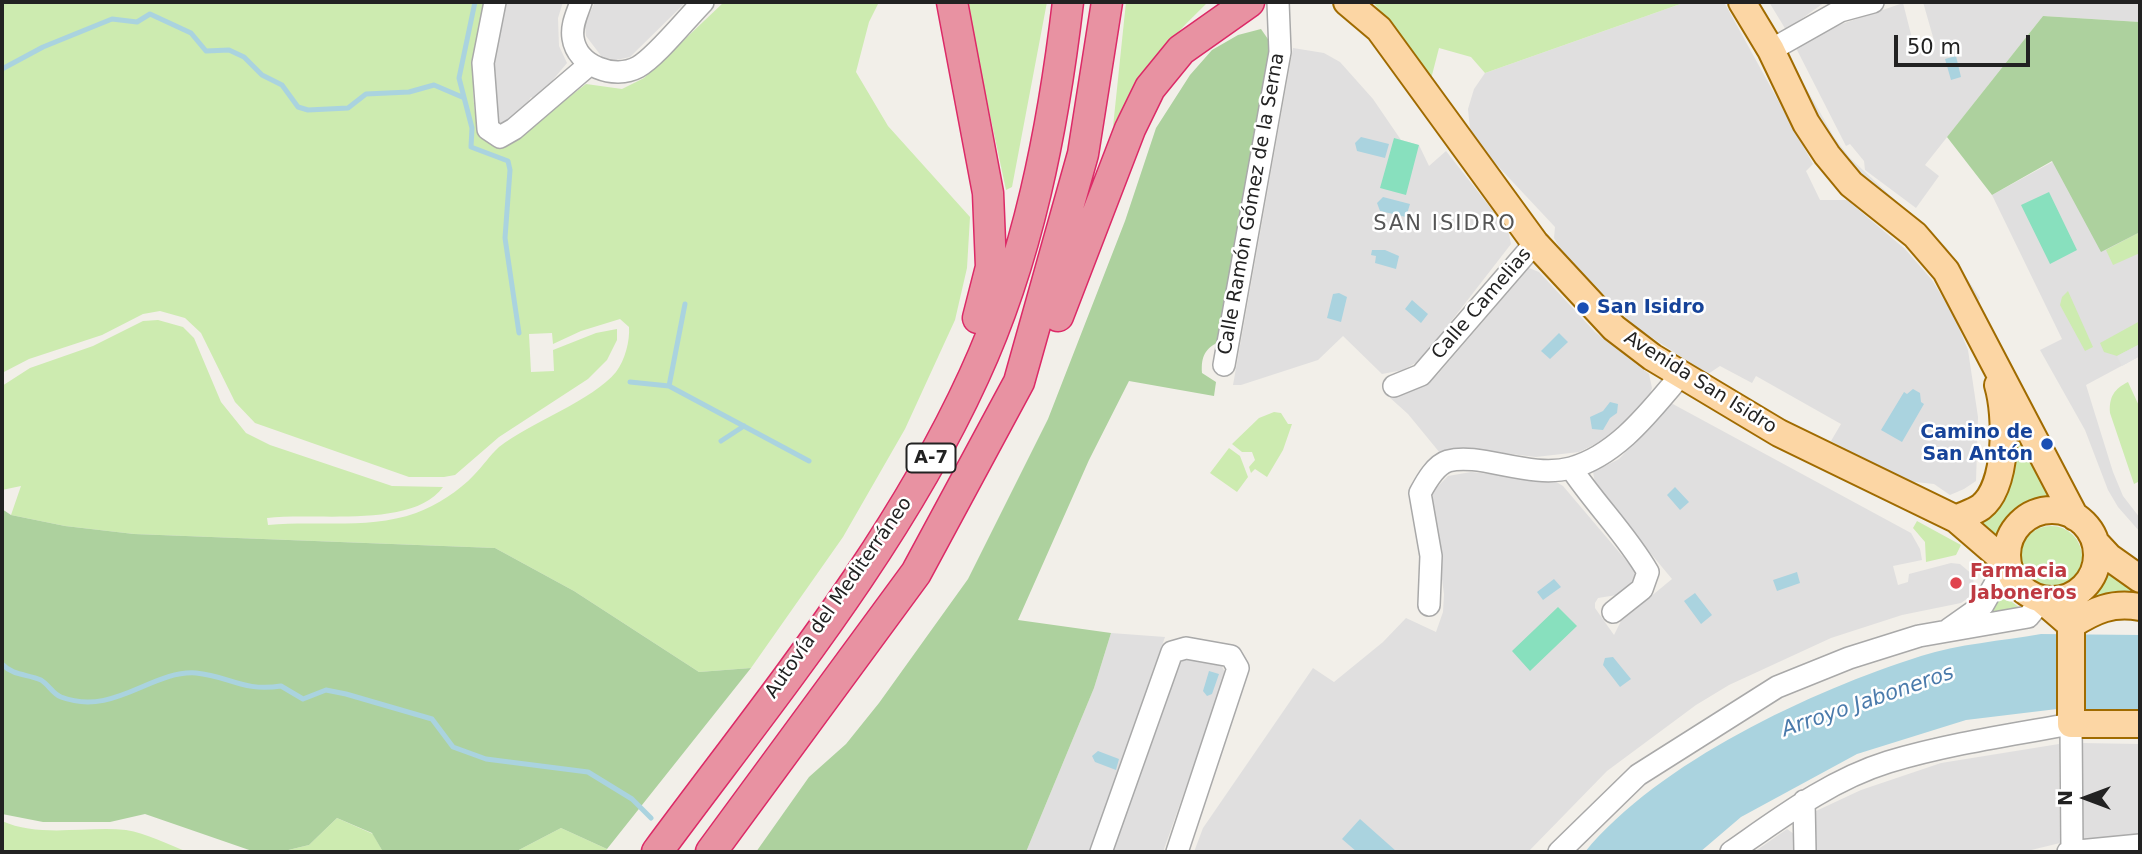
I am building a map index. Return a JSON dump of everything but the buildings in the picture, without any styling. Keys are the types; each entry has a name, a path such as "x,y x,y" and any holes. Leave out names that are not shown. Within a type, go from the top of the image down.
{"highway":[{"path":"830,616 947,392 979,316 991,267 988,193 952,2"},
{"name":"Autovía del Mediterráneo","path":"657,852 896,523 974,376 1021,249 1043,163 1059,78 1068,2"},
{"name":"A-7","path":"711,852 916,573 1019,382 1083,155 1107,2"},
{"path":"1019,382 1055,322 1130,130 1150,88 1181,50 1249,2"}],"main road":[{"name":"Avenida San Isidro","path":"1347,2 1379,29 1535,243 1614,328 1681,374 1779,433 1956,519 2007,563"},
{"path":"1742,2 1771,50 1806,123 1827,155 1851,184 1915,235 1946,271 1986,344 2027,430 2075,517"},
{"path":"1956,519 1981,507 1997,485 2003,450 2000,391 1986,344"},
{"path":"2140,579 2109,557 2096,543 2088,527 2075,517 2049,509 2031,514 2016,527 2007,544 2007,563 2015,583 2027,594 2042,600 2072,630 2072,717 2140,724"},
{"path":"2042,600 2074,596 2090,581 2097,561 2096,543"},
{"path":"2072,630 2097,608 2123,604 2140,607"}],"street":[{"path":"495,2 483,63 488,129 500,137 513,130 590,64"},
{"path":"582,2 573,24 573,40 580,55 590,64 606,71 638,67 704,2"},
{"name":"Calle Ramón Gómez de la Serna","path":"1223,365 1280,51 1278,2"},
{"path":"1771,50 1838,6 1873,2"},
{"name":"Calle Camelias","path":"1394,386 1421,375 1535,243"},
{"path":"1429,605 1431,556 1420,493 1430,475 1447,461 1479,461 1534,472 1572,468 1605,454 1681,374"},
{"path":"1572,468 1589,495 1632,544 1648,572 1642,589 1613,612"},
{"path":"1944,632 1983,605 2007,563"},
{"path":"1559,852 1638,775 1777,687 1849,658 1944,632 2028,617 2042,600"},
{"path":"1101,852 1172,652 1186,648 1231,656 1238,668 1177,852"},
{"path":"1731,852 1804,801 1886,763 2072,717 2071,852 2140,845"},
{"path":"1804,801 1805,852"}],"shaded area":[{"path":"503,2 563,2 558,18 559,46 567,63 536,100 531,97 523,110 500,126 495,123 492,46"},
{"path":"595,2 686,2 630,57 616,60 602,57 586,36 585,23"},
{"path":"1686,2 1724,2 1813,164 1806,171 1820,200 1847,200 1905,249 1932,280 1954,316 1968,350 1978,417 1976,481 1964,489 1950,495 1934,484 1906,481 1831,441 1841,424 1756,376 1752,383 1720,366 1708,374 1634,326 1561,250 1554,238 1555,227 1480,147 1470,129 1468,109 1474,89 1485,73"},
{"path":"1769,2 1825,2 1786,30"},
{"path":"1923,2 2140,2 2140,22 2043,16 1925,165 1939,176 1916,208 1865,170 1864,161 1850,144 1846,146 1796,48 1833,27 1903,3 1915,50 1935,44"},
{"path":"1293,48 1324,53 1340,62 1373,99 1401,140 1419,145 1429,166 1446,151 1508,230 1511,244 1432,346 1419,361 1403,370 1382,374 1343,336 1318,360 1241,385 1233,385"},
{"path":"1796,70 1834,137 1850,158 1946,247 1980,298 1977,304 1830,140 1792,76"},
{"path":"2140,114 2140,356 2086,385 2113,472 2123,496 2140,518 2140,532 2118,507 2108,490 2085,430 2040,350 2062,339 1992,195"},
{"path":"1529,268 1539,272 1595,332 1649,374 1652,388 1649,396 1608,438 1579,452 1536,457 1469,449 1440,453 1408,414 1388,396 1423,386 1438,374"},
{"path":"2140,344 2140,356 2122,366 2117,356"},
{"path":"1671,403 1911,533 1920,549 1922,560 1893,566 1898,585 1908,582 1909,574 1951,563 1960,564 1973,575 1974,588 1968,598 1961,603 1902,615 1831,638 1729,685 1696,705 1607,771 1528,852 1194,852 1203,828 1313,668 1334,682 1383,642 1406,618 1436,632 1443,612 1444,594 1431,501 1434,490 1448,476 1471,472 1553,480 1563,486 1636,572 1635,580 1627,588 1617,595 1598,598 1595,603 1595,608 1614,635 1621,621 1672,579 1596,488 1593,472 1619,459"},
{"path":"1111,633 1165,637 1089,852 1026,852 1094,688"},
{"path":"1186,659 1221,665 1226,674 1163,852 1111,852 1176,665"},
{"path":"2081,743 2140,744 2140,835 2081,841"},
{"path":"2059,744 2060,843 2023,852 1816,852 1816,811 1861,790 1941,763"},
{"path":"1787,829 1794,834 1794,852 1754,852"}],"green space":[{"path":"2,2 487,2 473,84 476,117 480,134 514,139 586,84 622,89 644,78 724,2 879,2 869,22 856,72 888,126 970,217 967,268 955,320 905,429 843,537 751,668 699,672 574,591 495,548 134,534 65,526 11,515 21,486 2,490 2,386 30,368 93,346 143,321 158,320 183,327 194,338 221,402 246,433 270,445 392,486 443,487 429,500 410,509 387,514 267,518 268,525 380,521 416,513 432,506 468,481 499,447 606,382 622,362 629,327 620,319 581,331 553,344 552,333 529,334 531,372 554,371 553,350 596,333 617,329 617,340 607,360 588,379 499,437 455,475 444,477 409,477 255,423 235,402 201,333 185,318 160,311 143,314 102,335 29,359 2,373"},
{"path":"966,2 1047,2 1012,187 1006,190"},
{"path":"1126,2 1208,2 1154,60 1113,127"},
{"path":"1373,2 1686,2 1485,73 1471,57 1439,48 1431,79"},
{"path":"2043,16 2140,22 2140,232 2101,252 2052,161 1992,195 1947,137"},
{"path":"1261,29 1272,45 1221,341 1205,353 1202,362 1202,373 1216,382 1214,396 1129,381 1089,460 1018,620 1111,633 1094,688 1026,852 756,852 809,777 846,744 879,703 968,579 1048,419 1125,221 1156,128 1190,75 1212,50 1238,35"},
{"path":"1394,138 1419,145 1406,195 1380,188"},
{"path":"2049,192 2077,250 2050,264 2021,205"},
{"path":"2140,232 2140,253 2113,265 2106,250"},
{"path":"2068,291 2093,347 2085,351 2060,305 2062,297"},
{"path":"2140,321 2140,344 2117,356 2104,352 2100,343"},
{"path":"2128,382 2140,408 2140,481 2134,484 2110,413 2113,394"},
{"path":"1274,412 1281,413 1288,424 1292,424 1283,450 1267,477 1255,469 1251,473 1249,467 1255,460 1252,452 1242,452 1232,444 1259,418"},
{"path":"2013,436 2018,437 2051,501 2049,506 2022,516 2003,538 1997,539 1984,525 1982,512"},
{"path":"1229,448 1240,456 1248,477 1237,492 1210,473"},
{"path":"2,509 11,515 65,526 134,534 495,548 574,591 699,672 751,668 607,849 561,828 515,852 383,852 372,833 337,818 309,845 280,852 255,852 145,814 110,822 43,822 2,814"},
{"path":"1917,521 1961,545 1956,555 1926,562 1925,542 1913,528"},
{"path":"2051,526 2073,535 2082,557 2073,579 2051,588 2029,579 2020,557 2029,535"},
{"path":"2107,569 2140,591 2140,596 2076,609 2099,588"},
{"path":"2004,596 2020,608 1990,616 1989,609"},
{"path":"1558,607 1577,626 1530,671 1512,651"},
{"path":"337,818 373,834 383,852 280,852 309,845"},
{"path":"2,821 31,829 126,830 188,852 2,852"},
{"path":"561,828 607,849 605,852 515,852"}],"water":[{"path":"1956,56 1961,77 1951,80 1945,59"},
{"path":"1361,137 1389,144 1385,158 1357,151 1355,143"},
{"path":"1383,197 1410,204 1406,217 1380,211 1377,203"},
{"path":"1372,250 1385,250 1399,256 1396,269 1375,263 1376,256 1371,255"},
{"path":"1339,293 1347,297 1341,322 1327,318 1333,294"},
{"path":"1412,300 1428,314 1421,323 1405,309"},
{"path":"1559,333 1568,342 1550,359 1541,351"},
{"path":"1913,389 1920,393 1921,402 1924,404 1902,442 1881,430 1904,392 1907,394"},
{"path":"1610,402 1618,404 1617,413 1610,418 1603,430 1592,429 1590,417 1603,411"},
{"path":"1675,487 1689,502 1680,510 1667,495"},
{"path":"1797,572 1800,583 1777,591 1773,580"},
{"path":"1554,579 1561,587 1543,600 1537,592"},
{"path":"1695,593 1712,615 1701,624 1684,601"},
{"name":"Arroyo Jaboneros","path":"2041,634 2140,635 2140,709 2057,709 1966,720 1857,754 1741,817 1700,852 1585,852 1616,819 1653,788 1740,733 1786,710 1921,656"},
{"path":"1613,657 1631,679 1620,687 1603,665 1605,658"},
{"path":"1209,671 1219,674 1212,694 1207,696 1203,691"},
{"path":"1098,751 1119,759 1116,770 1095,762 1092,756"},
{"path":"1360,819 1396,851 1357,852 1342,839"}],"waterway":[{"path":"475,2 459,78 472,128 471,147 508,161 510,170 505,238 519,333"},
{"path":"2,69 43,47 112,19 137,22 150,14 191,33 206,51 229,50 244,57 262,75 282,85 298,107 308,110 348,108 366,94 409,92 434,85 462,97"},
{"path":"669,386 685,304"},
{"path":"630,382 669,386 809,461"},
{"path":"721,441 744,426"},
{"path":"2,664 16,673 41,680 61,697 80,702 115,697 163,678 196,673 256,687 281,686 303,699 326,690 346,694 432,719 453,747 486,759 588,772 632,799 651,818"}],"place":[{"name":"San Isidro","path":"1583,308"},
{"name":"Camino de San Antón","path":"2047,444"},
{"name":"Farmacia Jaboneros","path":"1956,583"}],"district":[{"name":"SAN ISIDRO","path":"1445,225"}]}
